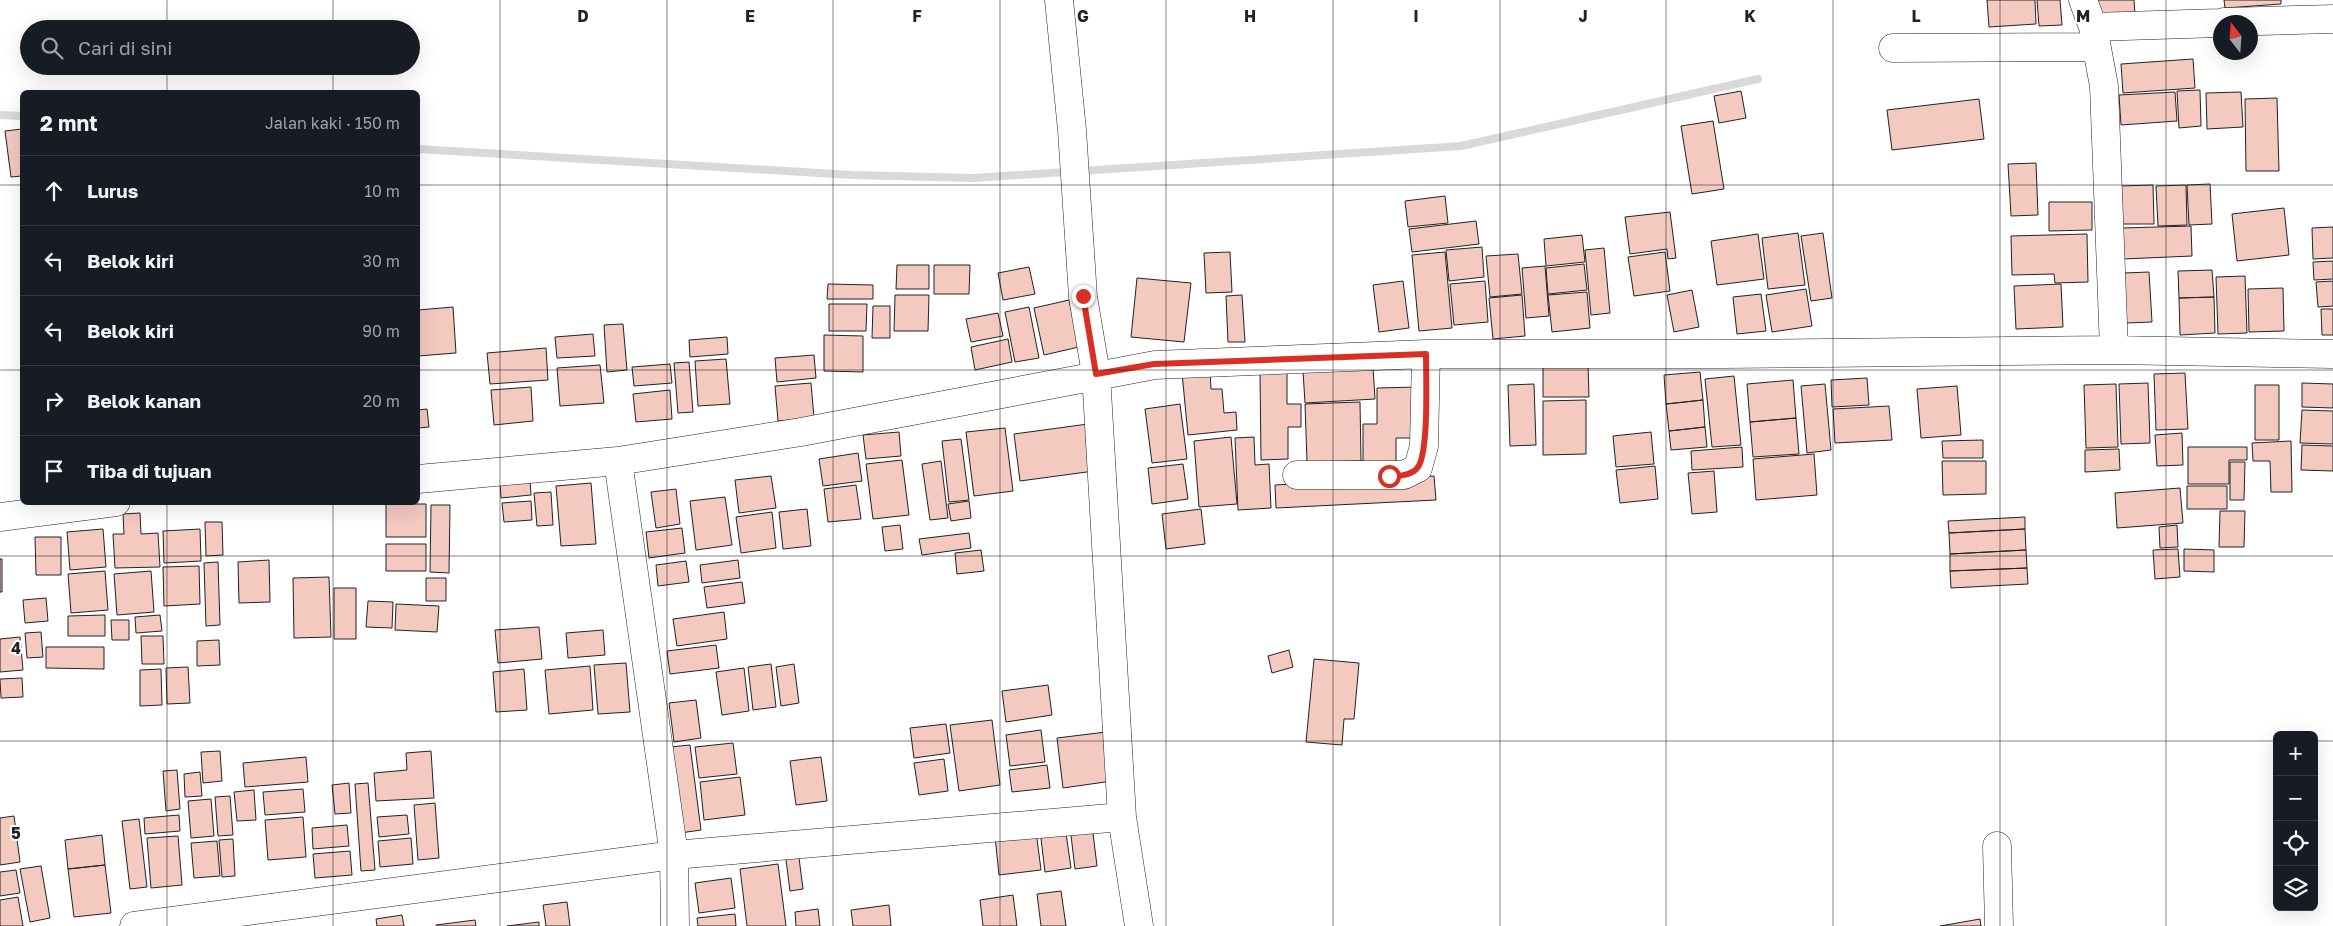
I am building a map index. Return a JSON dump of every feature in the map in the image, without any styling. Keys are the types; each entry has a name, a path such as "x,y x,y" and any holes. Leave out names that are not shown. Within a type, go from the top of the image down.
{"street":[{"path":"1059,0 1072,130 1083,296 1096,374 1122,817 1139,926"},
{"path":"2083,0 2094,37 2104,86 2114,350"},
{"path":"2258,22 2333,19"},
{"path":"1893,48 2094,37 2213,24"},
{"path":"420,479 618,461 801,432 1154,364 1426,354 1723,354 2114,350 2333,354"},
{"path":"1297,475 1404,475 1418,468 1424,446 1426,354"},
{"path":"618,461 674,855 675,926"},
{"path":"0,517 93,505"},
{"path":"134,926 674,855 1122,817"},
{"path":"1997,846 1999,926"}],"building":[{"path":"1987,0 2035,0 2036,24 1989,27"},
{"path":"2037,0 2060,0 2062,25 2039,26"},
{"path":"2095,0 2134,0 2135,15 2096,18"},
{"path":"2224,0 2281,0 2281,4 2225,8"},
{"path":"2193,59 2195,88 2123,93 2121,64"},
{"path":"2200,90 2201,126 2179,128 2177,91"},
{"path":"1741,91 1746,118 1719,123 1714,96"},
{"path":"2175,92 2177,121 2121,125 2119,95"},
{"path":"2241,92 2243,127 2207,129 2206,93"},
{"path":"2277,98 2279,171 2246,171 2245,99"},
{"path":"1979,99 1984,139 1892,150 1887,110"},
{"path":"1713,121 1724,189 1692,194 1681,126"},
{"path":"20,129 20,176 11,177 5,131"},
{"path":"2036,163 2038,215 2011,216 2008,164"},
{"path":"2210,184 2212,224 2189,225 2187,185"},
{"path":"2153,185 2154,224 2120,224 2119,186"},
{"path":"2186,185 2187,225 2158,226 2156,186"},
{"path":"1445,196 1448,223 1408,227 1405,201"},
{"path":"2049,202 2092,202 2092,230 2049,231"},
{"path":"2284,208 2289,255 2237,261 2232,214"},
{"path":"1670,212 1676,258 1668,259 1667,249 1630,254 1625,217"},
{"path":"1476,221 1479,244 1412,252 1409,229"},
{"path":"2191,226 2192,256 2123,259 2122,228"},
{"path":"2333,227 2333,258 2313,259 2312,228"},
{"path":"1798,233 1805,285 1768,289 1762,238"},
{"path":"1823,233 1832,298 1811,301 1801,236"},
{"path":"1758,234 1764,279 1717,285 1711,241"},
{"path":"2087,234 2088,282 2055,283 2054,274 2012,275 2011,236"},
{"path":"1582,235 1585,262 1546,266 1544,239"},
{"path":"1482,247 1484,277 1449,281 1446,250"},
{"path":"1604,248 1610,313 1591,315 1585,250"},
{"path":"1230,252 1232,292 1206,293 1204,253"},
{"path":"1445,252 1452,328 1419,331 1412,255"},
{"path":"1665,252 1670,291 1634,296 1628,257"},
{"path":"1518,254 1522,294 1490,297 1486,256"},
{"path":"2333,261 2333,279 2314,280 2313,262"},
{"path":"1584,264 1587,290 1548,294 1546,268"},
{"path":"897,265 929,265 929,289 896,289"},
{"path":"934,265 970,265 969,294 934,294"},
{"path":"1545,266 1549,316 1526,318 1522,268"},
{"path":"1029,267 1035,294 1003,300 998,273"},
{"path":"2212,270 2214,297 2179,298 2178,271"},
{"path":"2149,272 2152,322 2126,323 2124,273"},
{"path":"2245,276 2247,333 2218,334 2216,277"},
{"path":"1137,278 1191,283 1184,342 1131,337"},
{"path":"1403,281 1409,328 1379,332 1373,285"},
{"path":"1485,281 1488,322 1454,325 1450,284"},
{"path":"2333,281 2333,306 2318,307 2316,282"},
{"path":"828,284 873,285 873,299 827,299"},
{"path":"2061,284 2063,327 2016,329 2014,286"},
{"path":"2283,288 2284,331 2249,332 2248,289"},
{"path":"1806,289 1812,326 1772,332 1766,295"},
{"path":"1692,290 1699,327 1674,332 1667,295"},
{"path":"1587,292 1590,328 1552,332 1548,295"},
{"path":"1761,294 1766,331 1737,334 1733,297"},
{"path":"895,295 929,295 928,331 894,331"},
{"path":"1242,295 1245,342 1228,342 1226,296"},
{"path":"1522,295 1525,336 1493,339 1489,298"},
{"path":"2214,297 2215,333 2180,335 2179,298"},
{"path":"1069,300 1079,347 1044,355 1034,308"},
{"path":"829,304 867,304 866,331 829,331"},
{"path":"873,306 890,306 890,338 872,338"},
{"path":"453,307 456,353 420,356 420,310"},
{"path":"1029,307 1039,358 1015,362 1005,312"},
{"path":"2321,309 2333,309 2333,335 2322,335"},
{"path":"998,313 1003,336 971,342 966,319"},
{"path":"623,324 627,370 607,372 604,325"},
{"path":"593,334 595,356 557,358 555,337"},
{"path":"824,335 863,336 863,372 824,371"},
{"path":"727,337 728,354 690,357 689,340"},
{"path":"1008,339 1012,362 975,370 971,347"},
{"path":"546,348 548,380 490,384 487,353"},
{"path":"814,355 816,378 777,382 775,358"},
{"path":"726,359 730,404 698,406 695,361"},
{"path":"689,362 693,412 678,413 674,363"},
{"path":"670,364 672,383 634,386 632,367"},
{"path":"600,365 604,403 560,406 557,368"},
{"path":"1543,365 1588,365 1589,397 1543,397"},
{"path":"1373,367 1375,399 1305,403 1303,371"},
{"path":"1210,371 1211,389 1222,389 1224,413 1236,412 1237,430 1188,435 1182,373"},
{"path":"1287,372 1287,404 1301,404 1301,427 1288,427 1288,459 1261,460 1260,373"},
{"path":"1700,372 1703,400 1666,404 1664,375"},
{"path":"2185,373 2188,429 2156,430 2154,374"},
{"path":"1734,376 1741,445 1712,447 1705,379"},
{"path":"1867,378 1869,405 1832,407 1831,380"},
{"path":"1793,380 1796,418 1750,422 1747,384"},
{"path":"811,383 814,418 778,421 775,386"},
{"path":"2148,383 2150,443 2121,444 2119,384"},
{"path":"2302,383 2333,384 2333,408 2302,407"},
{"path":"1534,384 1536,445 1510,446 1508,385"},
{"path":"1825,384 1831,450 1807,453 1801,386"},
{"path":"2116,384 2118,447 2086,448 2084,385"},
{"path":"2255,385 2279,385 2279,440 2255,440"},
{"path":"1957,386 1961,435 1921,438 1917,389"},
{"path":"531,387 533,421 494,425 491,390"},
{"path":"1419,387 1420,438 1396,438 1396,463 1363,464 1363,424 1377,424 1377,388"},
{"path":"670,390 672,419 636,422 633,394"},
{"path":"1586,400 1586,454 1543,455 1543,401"},
{"path":"1703,400 1705,427 1669,431 1666,404"},
{"path":"1360,402 1361,461 1307,462 1305,404"},
{"path":"1180,404 1187,459 1152,463 1145,409"},
{"path":"1889,406 1892,440 1835,443 1833,409"},
{"path":"427,409 429,427 420,428 420,410"},
{"path":"2302,410 2333,411 2333,444 2300,443"},
{"path":"1796,418 1799,454 1753,457 1750,422"},
{"path":"1088,424 1094,471 1020,481 1014,434"},
{"path":"1705,427 1707,447 1671,450 1669,431"},
{"path":"1005,428 1013,491 974,496 966,432"},
{"path":"899,432 901,456 866,459 863,435"},
{"path":"1651,432 1654,464 1616,467 1613,436"},
{"path":"2182,433 2183,465 2157,466 2155,435"},
{"path":"1231,437 1237,504 1199,507 1194,441"},
{"path":"1254,437 1255,465 1269,464 1271,508 1238,510 1235,438"},
{"path":"961,439 969,500 949,502 942,441"},
{"path":"1983,440 1983,458 1943,458 1942,441"},
{"path":"2291,441 2292,492 2271,492 2270,461 2253,461 2252,443"},
{"path":"2302,445 2333,446 2333,471 2301,470"},
{"path":"1742,447 1743,467 1692,470 1691,451"},
{"path":"2188,447 2247,447 2247,460 2229,460 2229,484 2188,484"},
{"path":"2119,449 2120,470 2085,472 2085,450"},
{"path":"858,453 862,481 823,486 819,459"},
{"path":"1814,454 1817,495 1756,500 1753,459"},
{"path":"902,460 909,515 873,519 866,464"},
{"path":"941,461 948,518 930,520 922,464"},
{"path":"1942,461 1986,461 1986,494 1943,495"},
{"path":"2230,462 2245,462 2244,500 2230,500"},
{"path":"1183,464 1188,499 1152,504 1148,468"},
{"path":"1655,466 1658,499 1620,503 1616,470"},
{"path":"1714,471 1717,512 1692,514 1688,473"},
{"path":"771,476 776,508 739,513 735,480"},
{"path":"1434,476 1436,500 1276,508 1275,485"},
{"path":"530,479 531,495 501,498 500,482"},
{"path":"591,483 596,544 561,546 556,486"},
{"path":"856,485 861,519 828,522 824,489"},
{"path":"2187,486 2227,486 2227,509 2187,509"},
{"path":"2180,488 2183,523 2117,528 2115,493"},
{"path":"676,489 680,524 656,528 651,492"},
{"path":"551,492 553,525 537,526 534,493"},
{"path":"725,497 732,545 696,550 690,501"},
{"path":"531,501 532,520 504,522 502,503"},
{"path":"969,501 971,518 951,521 948,504"},
{"path":"426,504 426,537 386,537 386,505"},
{"path":"431,505 450,505 449,573 430,572"},
{"path":"807,509 811,546 783,549 779,512"},
{"path":"1201,509 1205,544 1166,549 1162,514"},
{"path":"2220,511 2245,511 2244,547 2219,547"},
{"path":"772,512 776,548 741,553 736,517"},
{"path":"140,513 141,534 158,533 160,567 115,568 113,534 124,534 123,514"},
{"path":"2025,517 2025,529 1949,533 1948,521"},
{"path":"205,522 222,522 223,555 206,556"},
{"path":"900,525 903,549 885,551 882,527"},
{"path":"2177,525 2178,547 2160,548 2159,527"},
{"path":"682,528 685,553 649,558 646,532"},
{"path":"103,529 106,567 70,570 67,532"},
{"path":"200,529 201,561 164,563 163,531"},
{"path":"2025,529 2026,550 1950,554 1949,533"},
{"path":"969,533 971,548 922,555 919,539"},
{"path":"35,537 61,537 61,575 36,575"},
{"path":"386,544 426,544 426,571 386,571"},
{"path":"2178,549 2180,577 2155,579 2153,550"},
{"path":"2184,549 2214,550 2214,572 2184,571"},
{"path":"981,550 984,571 957,574 955,553"},
{"path":"2026,550 2027,568 1950,571 1950,554"},
{"path":"0,559 2,559 2,592 0,592"},
{"path":"269,560 270,602 239,603 238,562"},
{"path":"738,560 740,578 702,583 700,565"},
{"path":"686,561 689,582 658,586 656,565"},
{"path":"218,562 220,625 206,626 204,563"},
{"path":"199,566 200,604 164,606 163,567"},
{"path":"2027,568 2028,584 1951,588 1950,571"},
{"path":"105,571 108,610 71,613 68,574"},
{"path":"151,571 154,612 117,615 114,574"},
{"path":"329,577 331,637 294,638 293,578"},
{"path":"426,578 446,578 446,601 426,601"},
{"path":"742,582 745,603 707,608 704,587"},
{"path":"334,588 356,588 356,639 334,639"},
{"path":"46,598 48,621 25,623 23,600"},
{"path":"368,601 393,602 392,628 366,627"},
{"path":"396,604 439,606 437,632 395,630"},
{"path":"724,612 727,639 677,646 673,619"},
{"path":"105,615 105,636 68,636 68,616"},
{"path":"160,615 162,631 136,633 135,617"},
{"path":"111,620 129,620 129,640 112,640"},
{"path":"539,627 542,659 498,663 495,630"},
{"path":"603,630 605,655 568,658 566,633"},
{"path":"41,632 43,657 27,658 25,633"},
{"path":"141,636 163,636 164,664 142,664"},
{"path":"20,637 23,670 0,672 0,639"},
{"path":"219,640 220,665 197,666 197,641"},
{"path":"716,645 719,668 670,674 667,651"},
{"path":"46,647 104,647 104,669 46,668"},
{"path":"1289,650 1293,667 1272,673 1268,656"},
{"path":"1314,659 1359,663 1354,719 1344,719 1342,745 1306,742"},
{"path":"626,663 630,712 598,714 594,665"},
{"path":"771,664 776,707 753,710 748,667"},
{"path":"794,664 799,703 781,706 776,667"},
{"path":"590,666 593,710 549,714 545,670"},
{"path":"188,667 190,703 167,704 166,668"},
{"path":"744,668 749,711 722,715 716,672"},
{"path":"161,669 162,705 140,706 140,670"},
{"path":"524,669 527,710 496,712 493,672"},
{"path":"22,678 23,697 1,698 0,679"},
{"path":"1048,685 1052,715 1006,722 1002,691"},
{"path":"696,700 701,738 674,742 669,703"},
{"path":"992,720 1000,785 959,791 950,725"},
{"path":"946,724 950,753 914,758 910,728"},
{"path":"1041,730 1045,762 1010,766 1006,735"},
{"path":"1106,732 1112,781 1063,788 1057,738"},
{"path":"733,743 737,774 699,778 695,747"},
{"path":"690,745 701,830 680,833 670,747"},
{"path":"220,751 222,781 203,783 201,752"},
{"path":"431,751 434,798 376,801 374,773 407,770 406,753"},
{"path":"306,757 308,782 245,787 243,763"},
{"path":"821,757 827,801 796,805 790,761"},
{"path":"944,759 948,791 919,795 914,763"},
{"path":"1047,765 1050,788 1012,792 1009,770"},
{"path":"177,770 180,809 166,811 163,771"},
{"path":"200,772 202,796 185,797 184,774"},
{"path":"740,777 745,815 704,820 700,782"},
{"path":"349,783 351,813 335,814 332,785"},
{"path":"368,783 375,870 361,871 355,784"},
{"path":"303,789 305,812 265,815 263,792"},
{"path":"254,790 256,820 237,821 234,792"},
{"path":"230,796 233,835 218,836 215,797"},
{"path":"211,799 214,836 191,838 188,801"},
{"path":"435,803 439,858 418,860 414,805"},
{"path":"179,815 180,831 145,834 144,818"},
{"path":"407,815 409,834 379,837 377,817"},
{"path":"14,816 20,862 0,865 0,818"},
{"path":"303,817 306,857 268,860 265,820"},
{"path":"139,819 147,887 130,889 122,821"},
{"path":"347,825 349,846 313,849 312,828"},
{"path":"1092,825 1097,866 1075,869 1070,827"},
{"path":"1065,826 1071,868 1045,872 1040,830"},
{"path":"1036,831 1041,870 999,875 995,836"},
{"path":"102,835 105,865 68,869 65,840"},
{"path":"178,836 182,885 151,888 147,838"},
{"path":"411,838 413,864 380,867 378,841"},
{"path":"233,839 235,876 222,877 219,840"},
{"path":"217,841 220,876 194,878 191,843"},
{"path":"798,850 803,889 790,891 785,852"},
{"path":"350,851 352,875 315,878 313,854"},
{"path":"778,864 786,926 747,926 740,869"},
{"path":"105,865 111,913 74,917 68,869"},
{"path":"41,866 50,918 30,922 20,869"},
{"path":"16,870 20,893 0,896 0,872"},
{"path":"731,878 735,908 699,913 695,883"},
{"path":"1061,891 1066,926 1041,926 1037,894"},
{"path":"1013,895 1017,926 983,926 980,900"},
{"path":"18,897 23,926 0,926 0,900"},
{"path":"567,902 570,926 546,926 543,905"},
{"path":"889,905 891,926 853,926 851,910"},
{"path":"818,909 820,926 796,926 795,912"},
{"path":"735,914 736,926 698,926 697,918"},
{"path":"402,915 404,926 377,926 376,919"},
{"path":"1980,919 1981,926 1940,926"},
{"path":"475,920 476,926 436,926 436,925"},
{"path":"539,922 539,926 507,926"}],"waterway":[{"path":"420,149 852,175 973,178 1461,146 1758,79"},
{"path":"0,115 20,116"}],"route":[{"path":"1083,296 1096,374 1154,364 1426,354 1424,446 1420,462 1418,468 1412,472 1404,475 1389,476"}]}
